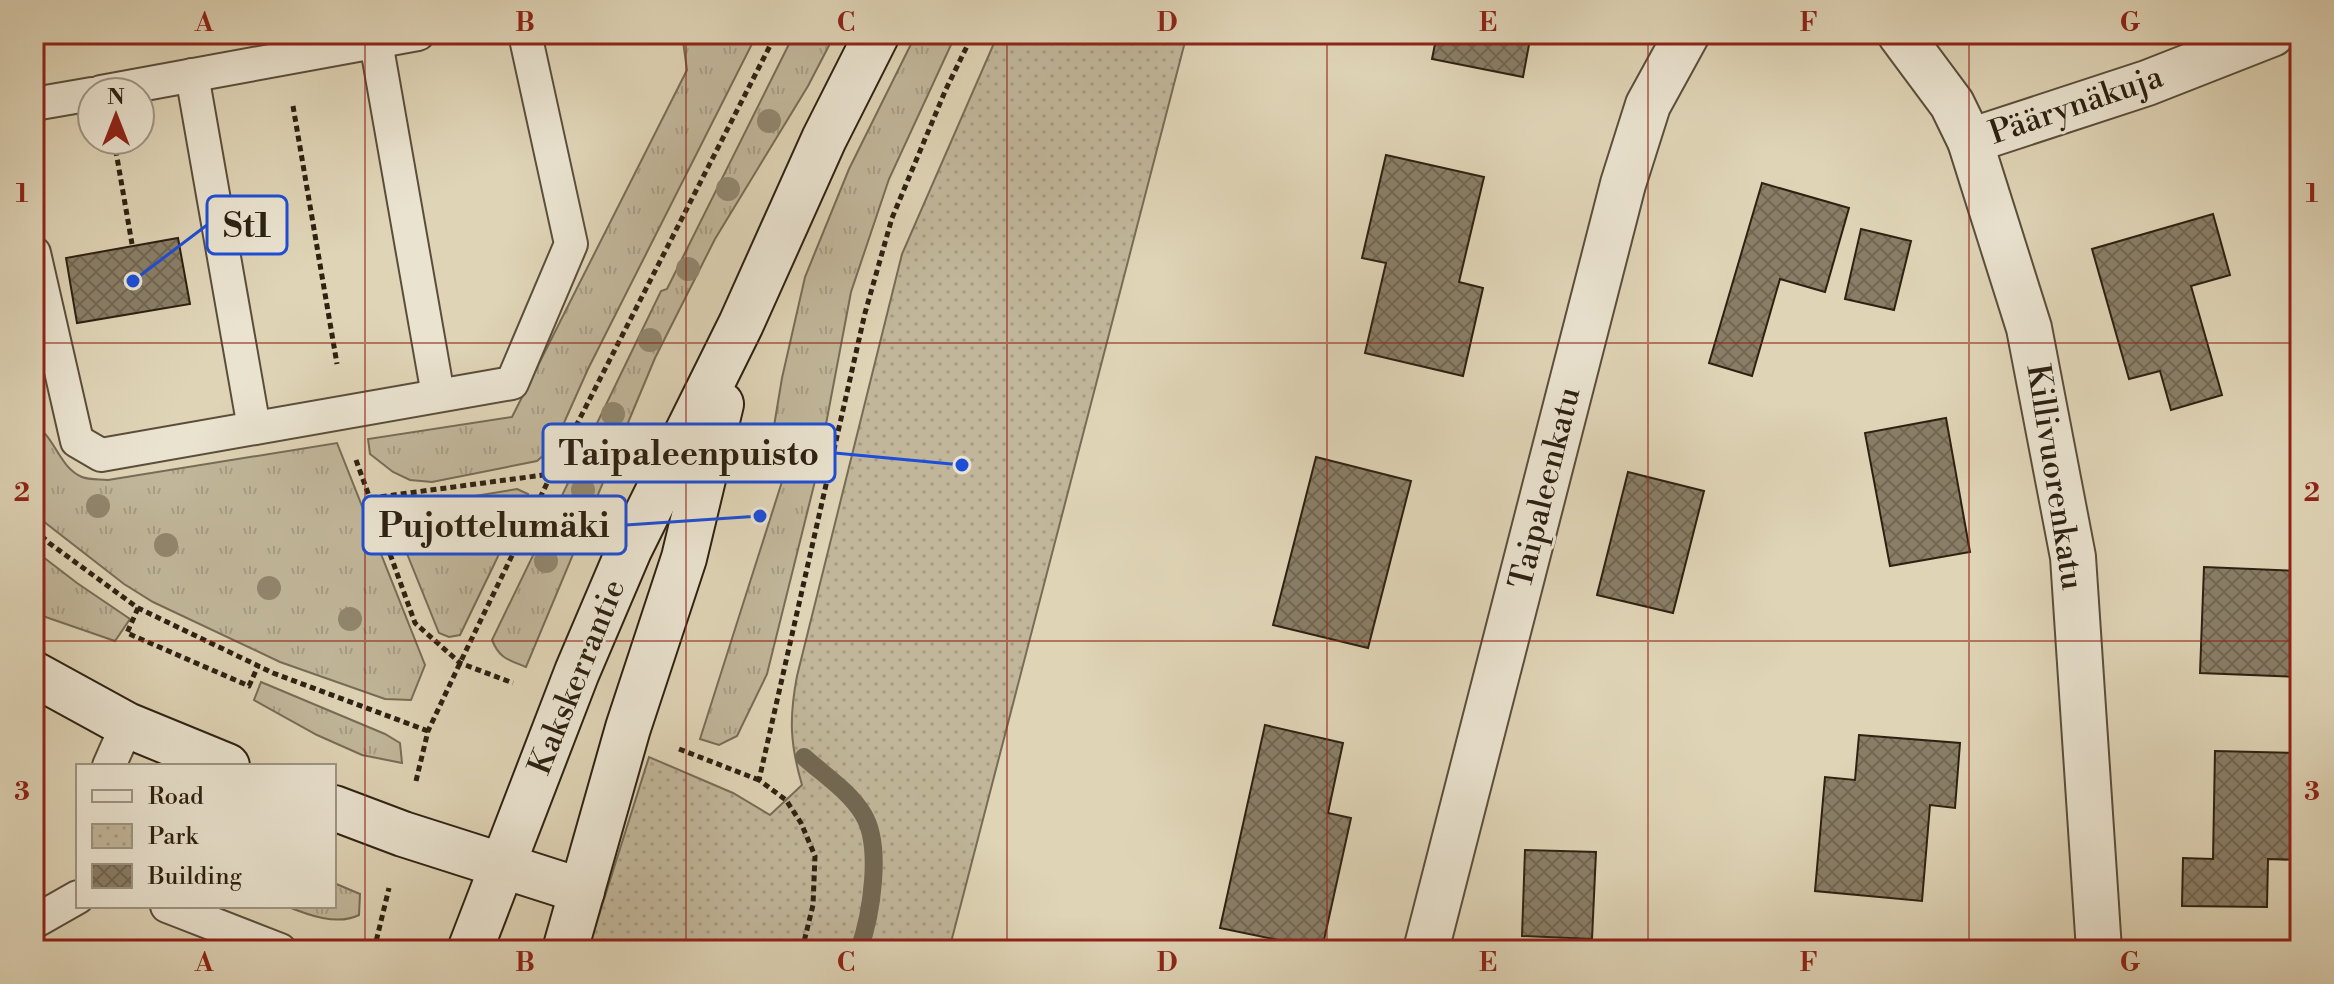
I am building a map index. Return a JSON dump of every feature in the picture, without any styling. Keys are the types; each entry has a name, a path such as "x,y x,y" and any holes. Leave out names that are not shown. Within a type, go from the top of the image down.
{"street":[{"name":"Kakskerrantie","path":"470,950 577,672 629,550 741,324 824,139 877,34"},
{"name":"Taipaleenkatu","path":"1426,950 1623,184 1648,105 1687,34"},
{"name":"Killivuorenkatu","path":"1900,34 1952,104 1970,141 2029,328 2073,557 2099,950"},
{"name":"Päärynäkuja","path":"1970,141 2147,83 2272,34"},
{"name":"Kakskerrantie","path":"565,950 628,728 684,558 741,324"},
{"path":"34,674 127,725 222,764"},
{"path":"336,809 403,834 582,891"}],"lane":[{"path":"156,82 418,34"},
{"path":"34,253 77,441 101,455 512,383 571,244 525,34"},
{"path":"376,42 438,395"},
{"path":"192,75 254,428"},
{"path":"34,104 76,97"},
{"path":"110,764 127,725"},
{"path":"34,922 76,898"},
{"path":"172,908 280,950"}],"path":[{"path":"34,529 138,608 258,666 428,731 552,473 776,34"},
{"path":"759,780 865,313 892,218 946,89 973,34"},
{"path":"285,58 349,442 415,623 460,663"},
{"path":"117,156 132,244"},
{"path":"371,498 552,473"},
{"path":"138,608 127,633 249,686 258,666"},
{"path":"687,752 759,780 786,800 801,823 815,856 813,905 802,950"}],"green space":[{"path":"682,34 757,34 588,369 555,443 537,461 432,482 410,480 393,472 370,454 368,439 512,417 687,70"},
{"path":"794,34 835,34 808,86 715,239 655,358 526,667 509,660 501,655 492,640 661,291 667,289"},
{"path":"916,34 956,34 889,179 851,292 816,477 767,674 737,736 719,745 700,739 786,469 768,462 782,378 805,277 849,169"},
{"path":"998,34 1187,34 949,950 588,950 649,757 733,793 770,815 802,785 792,731 797,676 902,254"},
{"path":"34,426 47,436 74,472 85,478 108,480 337,443 425,665 411,700 385,699 280,662 153,602 124,584 34,514"},
{"path":"517,489 528,494 460,635 449,637 439,633 393,519 395,509"},
{"path":"34,550 130,619 115,641 34,613"},
{"path":"261,682 385,734 400,743 402,763 362,755 317,735 254,700"},
{"path":"34,742 42,793 34,796"},
{"path":"336,884 360,894 359,915 341,920 313,916 291,908 336,908"}],"building":[{"path":"34,34 88,34 34,43"},
{"path":"97,34 137,34 137,35 98,42"},
{"path":"1437,34 1531,34 1523,77 1432,59"},
{"path":"1386,155 1484,177 1459,282 1483,288 1463,376 1365,353 1386,263 1362,258"},
{"path":"1762,183 1849,208 1825,292 1780,279 1752,376 1709,363"},
{"path":"2213,214 2230,275 2191,286 2222,395 2171,410 2160,371 2129,379 2092,249"},
{"path":"2300,214 2300,279 2291,215"},
{"path":"1861,229 1911,241 1894,310 1845,299"},
{"path":"178,238 190,304 77,323 66,258"},
{"path":"1946,418 1970,552 1890,566 1865,433"},
{"path":"1316,457 1411,481 1368,648 1273,625"},
{"path":"1628,472 1704,491 1673,613 1597,595"},
{"path":"2204,567 2300,571 2300,677 2200,673"},
{"path":"1265,725 1343,743 1328,813 1351,818 1322,949 1220,928"},
{"path":"1859,735 1960,743 1955,808 1930,805 1922,901 1815,891 1825,777 1855,780"},
{"path":"2215,751 2300,753 2300,860 2268,859 2267,907 2182,906 2183,858 2213,859"},
{"path":"1525,850 1596,852 1592,939 1522,936"},
{"path":"195,943 197,950 177,950"}],"waterway":[{"path":"804,757 851,798 869,828 874,862 873,881 868,919 859,950"}],"place":[{"name":"St1","path":"133,281"},
{"name":"Taipaleenpuisto","path":"962,465"},
{"name":"Pujottelumäki","path":"760,516"}]}
